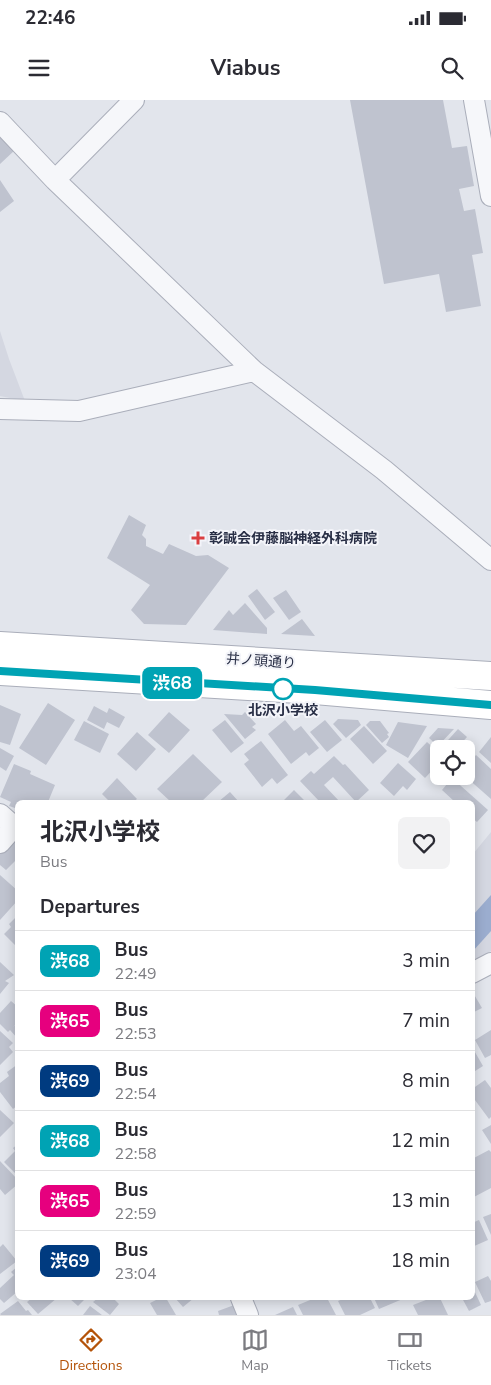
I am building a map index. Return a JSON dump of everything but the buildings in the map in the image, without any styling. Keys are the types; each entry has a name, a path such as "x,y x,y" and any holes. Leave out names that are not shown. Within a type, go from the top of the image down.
{"main road":[{"name":"井ノ頭通り","path":"0,646 491,676"},
{"name":"井ノ頭通り","path":"0,671 315,690 491,705"}],"street":[{"path":"55,180 134,100"},
{"path":"474,100 491,196"},
{"path":"0,122 55,180 254,372 364,454 491,560"},
{"path":"0,409 79,411 254,372"},
{"path":"0,843 11,824"},
{"path":"475,971 491,963"},
{"path":"242,1300 248,1315"}],"shaded area":[{"path":"0,331 9,359 25,401 0,396"},
{"path":"491,832 491,951 475,960 475,852"}],"water":[{"path":"491,895 491,931 475,949 475,913"}],"bus line":[{"name":"渋68","path":"0,671 315,690 491,705"}],"place":[{"name":"彰誠会伊藤脳神経外科病院","path":"198,538"},
{"name":"北沢小学校","path":"283,689"}]}
